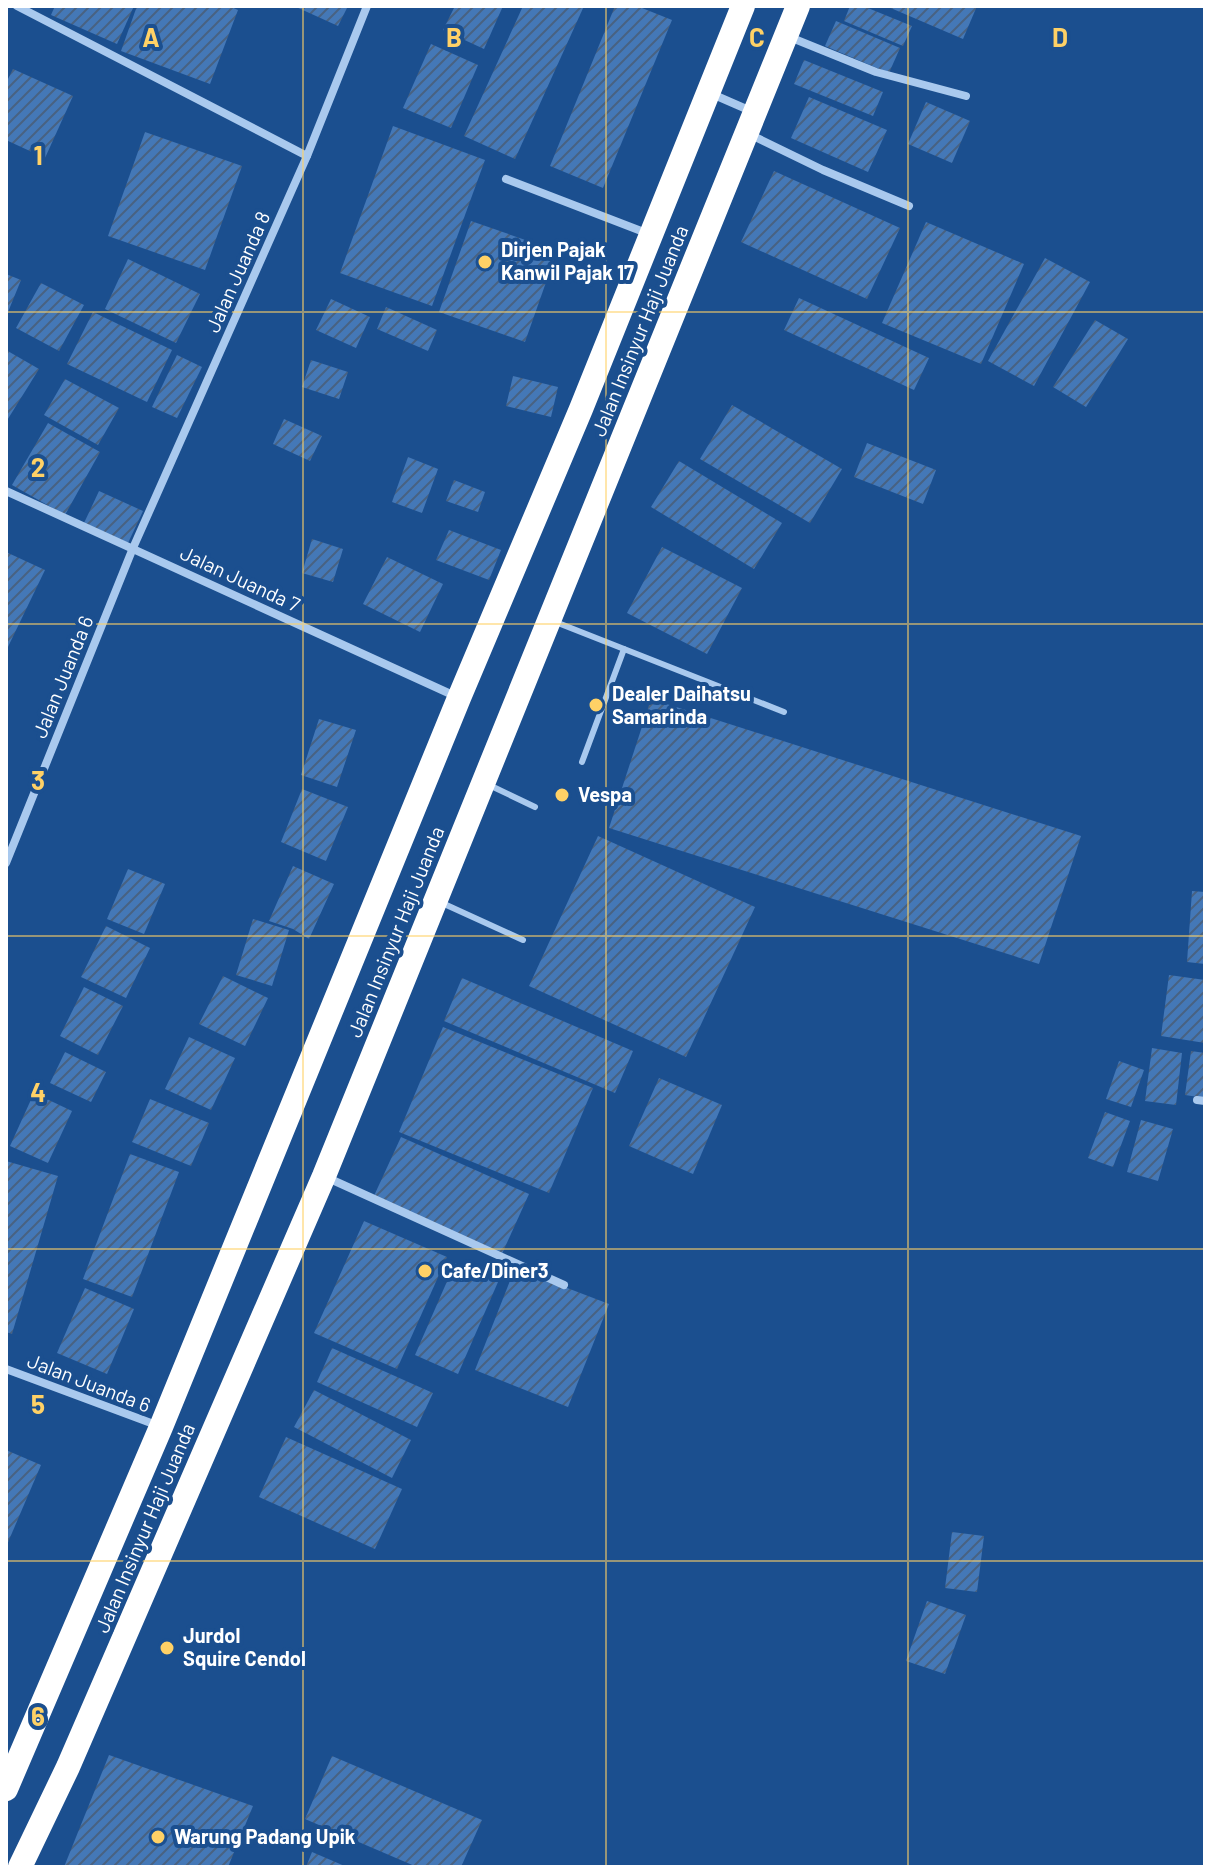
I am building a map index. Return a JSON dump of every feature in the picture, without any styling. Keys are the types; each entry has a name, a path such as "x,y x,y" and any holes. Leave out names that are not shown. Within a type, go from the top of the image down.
{"highway":[{"name":"Jalan Insinyur Haji Juanda","path":"6,1789 161,1427 459,698 581,409 743,6"},
{"name":"Jalan Insinyur Haji Juanda","path":"20,1867 74,1753 324,1176 798,6"}],"street":[{"path":"17,6 307,156"},
{"name":"Jalan Juanda 8","path":"133,548 307,156 367,6"},
{"path":"786,35 876,72 966,96"},
{"path":"708,92 823,170 909,206"},
{"path":"506,179 650,235"},
{"name":"Jalan Juanda 7","path":"6,491 459,698"},
{"name":"Jalan Juanda 6","path":"6,863 133,548"},
{"path":"324,1176 564,1285"},
{"name":"Jalan Juanda 6","path":"6,1369 161,1427"}],"lane":[{"path":"548,619 784,712"},
{"path":"582,762 624,649"},
{"path":"482,782 535,807"},
{"path":"435,900 523,940"}],"building":[{"path":"55,6 134,6 117,44 51,15"},
{"path":"137,6 229,6 238,10 210,84 121,51"},
{"path":"294,6 348,6 338,26"},
{"path":"455,6 503,6 484,49 443,30"},
{"path":"523,6 584,6 515,159 464,136"},
{"path":"615,6 637,6 672,20 603,188 550,166"},
{"path":"850,6 863,6 912,26 903,46 844,21"},
{"path":"886,6 977,6 963,39"},
{"path":"836,21 900,48 889,73 825,46"},
{"path":"431,44 478,65 451,128 403,108"},
{"path":"804,60 883,92 873,116 794,84"},
{"path":"13,69 73,96 45,158 6,140 6,83"},
{"path":"809,97 887,130 868,172 791,138"},
{"path":"926,102 970,121 952,163 908,144"},
{"path":"393,126 485,160 432,306 340,273"},
{"path":"145,132 242,166 205,270 108,236"},
{"path":"774,171 900,228 867,299 741,242"},
{"path":"471,221 557,251 525,342 439,312"},
{"path":"926,222 1024,264 981,364 882,323"},
{"path":"1045,258 1090,282 1034,386 988,361"},
{"path":"128,259 200,294 176,343 105,309"},
{"path":"6,274 21,280 6,317"},
{"path":"41,283 84,305 59,351 16,328"},
{"path":"799,298 929,358 914,390 784,330"},
{"path":"331,299 370,317 356,348 316,330"},
{"path":"386,307 437,330 428,351 377,329"},
{"path":"93,312 172,350 147,402 67,364"},
{"path":"1095,320 1128,339 1086,407 1053,387"},
{"path":"6,350 39,369 6,422"},
{"path":"177,355 202,367 177,418 152,407"},
{"path":"311,360 348,372 339,399 302,387"},
{"path":"513,376 558,387 551,417 506,406"},
{"path":"65,379 119,408 98,445 44,415"},
{"path":"732,405 842,469 810,523 700,459"},
{"path":"284,419 322,436 310,461 273,444"},
{"path":"48,423 100,452 65,515 12,485"},
{"path":"867,443 936,470 923,504 854,477"},
{"path":"408,457 438,469 422,513 392,502"},
{"path":"679,461 782,523 754,569 651,507"},
{"path":"454,480 485,492 478,512 446,501"},
{"path":"99,491 143,511 128,543 84,523"},
{"path":"449,530 501,550 489,580 436,560"},
{"path":"312,539 343,549 333,582 302,573"},
{"path":"662,547 742,588 707,654 627,613"},
{"path":"6,552 45,570 6,651"},
{"path":"387,557 443,584 420,632 363,604"},
{"path":"651,699 1081,836 1039,964 609,828"},
{"path":"319,719 356,730 337,787 301,775"},
{"path":"302,789 348,807 326,861 281,842"},
{"path":"598,836 755,907 686,1057 529,986"},
{"path":"293,866 334,884 309,939 293,929 269,921"},
{"path":"128,869 165,884 144,934 107,919"},
{"path":"1192,891 1205,892 1205,964 1187,962"},
{"path":"253,919 289,930 272,986 236,975"},
{"path":"106,926 150,948 126,998 81,977"},
{"path":"1169,975 1205,980 1205,1043 1161,1036"},
{"path":"223,976 268,998 245,1046 199,1024"},
{"path":"462,978 633,1051 615,1093 444,1021"},
{"path":"84,987 123,1006 98,1055 60,1036"},
{"path":"443,1027 593,1088 549,1193 399,1132"},
{"path":"189,1037 235,1058 211,1110 165,1089"},
{"path":"1152,1048 1182,1053 1176,1105 1145,1101"},
{"path":"1191,1051 1205,1053 1205,1098 1185,1095"},
{"path":"65,1052 106,1072 91,1102 50,1083"},
{"path":"1119,1061 1144,1070 1131,1107 1106,1099"},
{"path":"659,1078 722,1105 693,1174 629,1146"},
{"path":"34,1093 72,1111 48,1163 10,1146"},
{"path":"150,1099 209,1123 191,1166 132,1142"},
{"path":"1105,1112 1130,1121 1113,1167 1088,1158"},
{"path":"1141,1120 1173,1129 1158,1181 1127,1172"},
{"path":"401,1137 529,1194 501,1256 373,1198"},
{"path":"130,1154 179,1172 132,1297 83,1279"},
{"path":"6,1161 58,1176 12,1334 6,1332"},
{"path":"364,1221 447,1257 397,1369 314,1333"},
{"path":"455,1263 498,1282 458,1374 415,1355"},
{"path":"515,1268 609,1304 568,1407 475,1370"},
{"path":"85,1288 134,1309 107,1374 57,1353"},
{"path":"332,1348 433,1393 417,1427 317,1382"},
{"path":"314,1390 411,1440 392,1478 294,1427"},
{"path":"286,1437 402,1489 375,1549 259,1497"},
{"path":"6,1450 41,1465 6,1547"},
{"path":"952,1532 984,1536 977,1592 945,1588"},
{"path":"927,1601 966,1615 945,1674 906,1661"},
{"name":"Warung Padang Upik","path":"109,1755 253,1806 228,1867 64,1867"},
{"path":"332,1756 482,1820 461,1867 417,1867 305,1819"},
{"path":"312,1852 347,1867 306,1867"}],"place":[{"name":"Dirjen Pajak Kanwil Pajak 17","path":"485,262"},
{"name":"Dealer Daihatsu Samarinda","path":"596,705"},
{"name":"Vespa","path":"562,795"},
{"name":"Cafe/Diner3","path":"425,1271"},
{"name":"Jurdol Squire Cendol","path":"167,1648"},
{"name":"Warung Padang Upik","path":"158,1837"}]}
